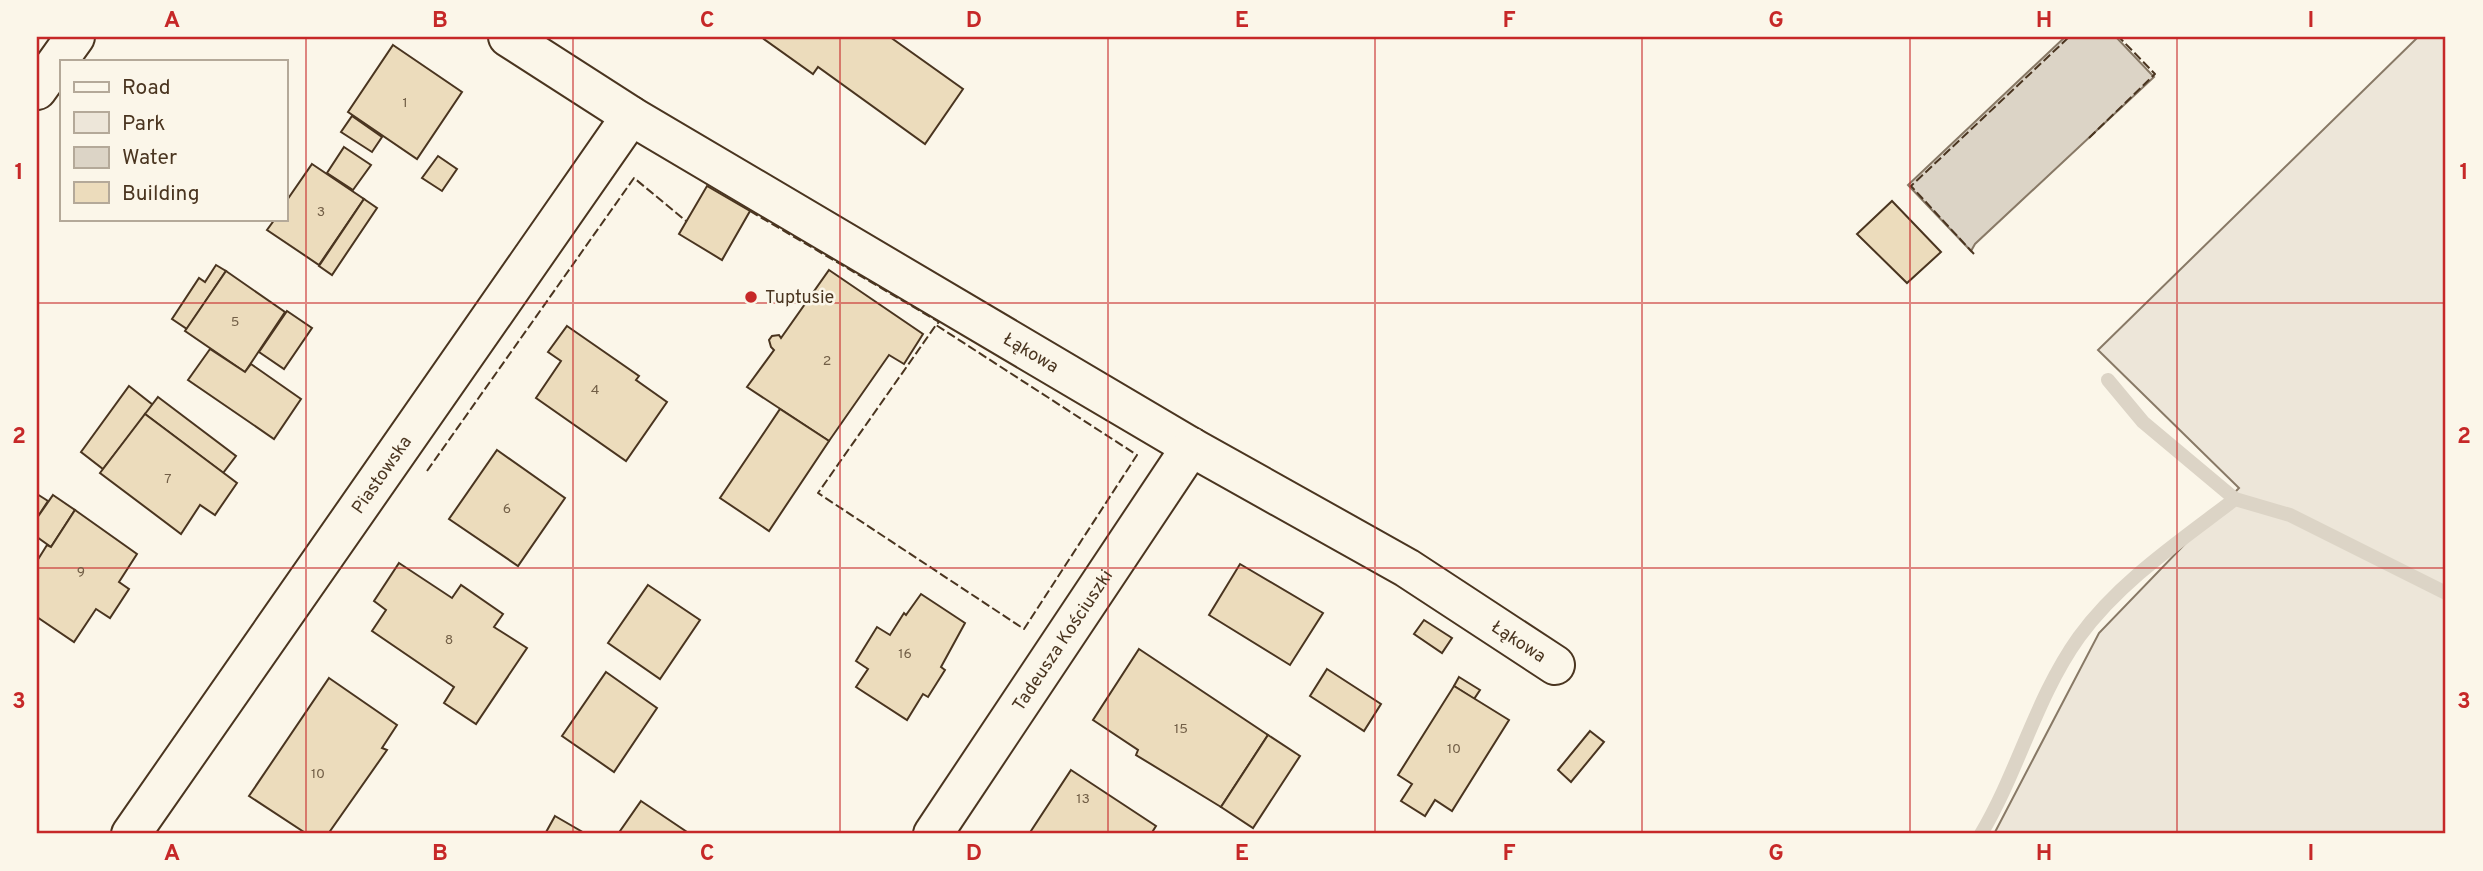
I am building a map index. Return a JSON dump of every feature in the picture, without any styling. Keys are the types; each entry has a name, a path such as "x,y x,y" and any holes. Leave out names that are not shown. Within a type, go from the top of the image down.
{"street":[{"path":"37,90 75,37"},
{"name":"Łąkowa","path":"508,37 631,116 1191,447 1407,568 1555,665"},
{"name":"Piastowska","path":"131,834 631,116"},
{"name":"Tadeusza Kościuszki","path":"933,834 1191,447"}],"green space":[{"path":"2418,37 2446,37 2446,834 1994,834 2099,633 2239,488 2098,350"}],"water":[{"path":"2065,37 2116,37 2154,77 1975,244 1971,251 1908,185"}],"building":[{"path":"761,37 890,37 963,89 925,144 818,67 813,74"},
{"path":"393,45 462,92 417,159 348,112"},
{"path":"352,116 382,137 372,152 341,132"},
{"path":"344,147 371,165 353,190 327,173"},
{"path":"438,156 457,169 442,191 422,178"},
{"path":"312,164 364,199 319,265 267,230 274,220 287,220 287,200"},
{"path":"707,186 750,211 722,260 679,234"},
{"path":"364,199 377,208 332,275 319,266"},
{"path":"1892,201 1941,252 1907,283 1857,234"},
{"path":"216,265 226,271 187,329 172,319 199,278 205,282"},
{"path":"829,270 923,334 904,364 889,355 829,441 747,387 774,350 769,340 772,336 779,335 781,338"},
{"path":"226,271 285,312 245,372 185,331"},
{"path":"287,311 312,328 284,369 259,352"},
{"path":"567,326 639,376 636,380 667,402 626,461 536,398 561,361 548,352"},
{"path":"210,349 245,372 251,364 301,399 274,439 188,380"},
{"path":"129,386 153,405 103,469 81,452"},
{"path":"158,397 236,456 223,473 145,414"},
{"path":"780,409 829,441 769,531 720,498"},
{"path":"145,414 237,483 215,515 200,505 181,534 100,473"},
{"path":"497,450 565,498 518,566 449,519"},
{"path":"37,494 48,501 37,518"},
{"path":"53,495 75,510 51,547 37,537 37,518"},
{"path":"75,510 137,554 119,582 129,589 110,618 96,609 74,642 37,617 37,561 47,545 51,547"},
{"path":"399,563 452,598 461,585 503,614 494,627 527,648 476,724 444,703 454,687 372,631 386,610 374,601"},
{"path":"1240,564 1323,613 1290,665 1209,615"},
{"path":"648,585 700,620 660,679 608,643"},
{"path":"921,594 965,623 941,667 945,670 928,697 923,694 907,720 856,687 868,669 856,661 877,627 890,635 904,613 906,615"},
{"path":"1424,620 1452,638 1442,653 1414,634"},
{"path":"1139,649 1268,735 1221,807 1136,755 1138,750 1093,720"},
{"path":"1327,669 1381,704 1364,731 1310,696"},
{"path":"606,672 657,708 614,772 562,736"},
{"path":"1459,677 1480,690 1474,699 1454,686"},
{"path":"329,678 397,725 382,748 387,750 328,834 307,834 249,796"},
{"path":"1454,686 1509,720 1452,811 1435,800 1425,816 1401,801 1412,784 1398,775"},
{"path":"1590,731 1604,742 1571,782 1558,770"},
{"path":"1268,735 1300,756 1253,828 1221,807"},
{"path":"1071,770 1156,826 1151,834 1029,834"},
{"path":"641,801 690,834 618,834"},
{"path":"555,816 586,834 545,834"}],"waterway":[{"path":"2108,380 2143,422 2235,499 2290,515 2446,593"},
{"path":"1981,834 2006,786 2051,684 2079,637 2132,580 2235,499"}],"fence":[{"path":"1974,254 1911,186 2069,37"},
{"path":"2089,138 2155,74 2119,37"},
{"path":"427,471 634,178 686,221"},
{"path":"750,211 939,322 936,325 818,493 1024,629 1137,455 936,325"}],"place":[{"name":"Tuptusie","path":"751,297"}]}
